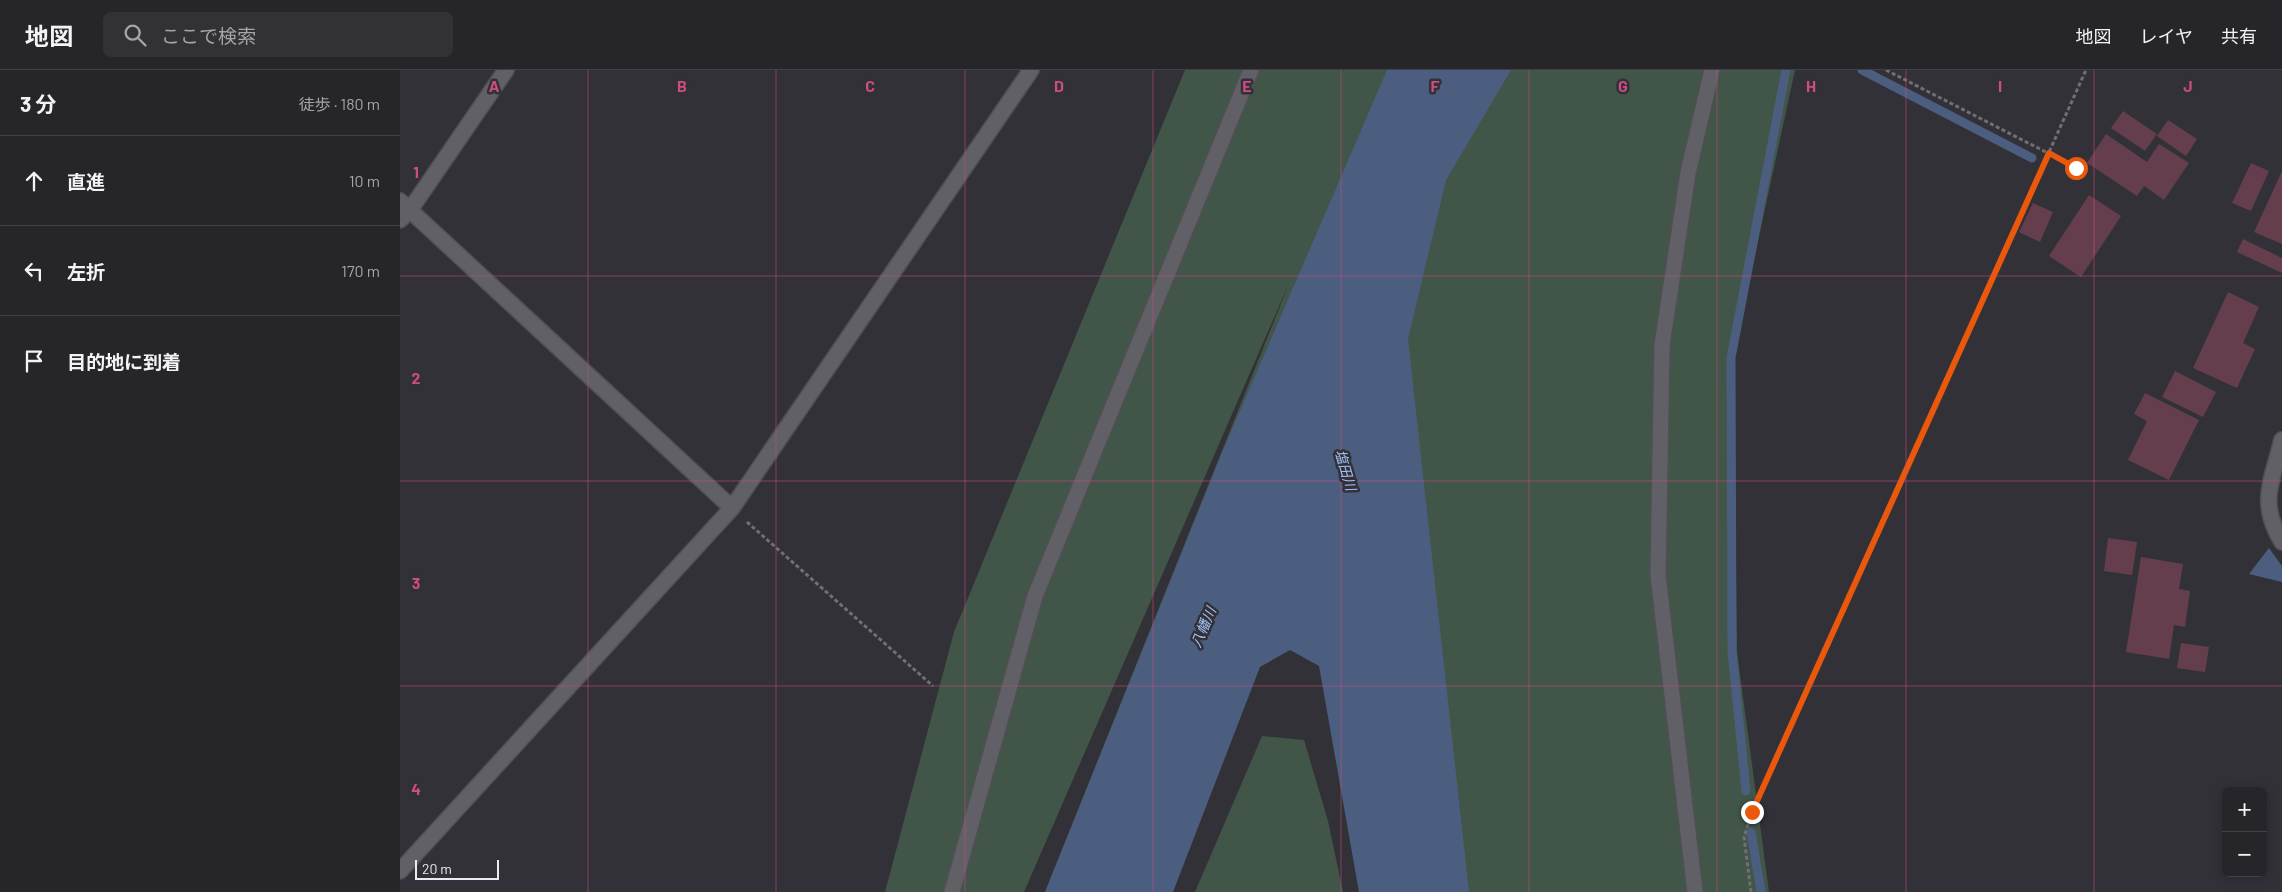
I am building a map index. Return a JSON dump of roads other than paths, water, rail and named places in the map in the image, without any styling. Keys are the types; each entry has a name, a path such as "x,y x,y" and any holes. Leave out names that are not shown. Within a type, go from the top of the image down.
{"street":[{"path":"506,70 403,210 732,508"},
{"path":"400,871 732,508 1030,70"},
{"path":"952,892 1035,596 1251,70"},
{"path":"1695,892 1658,575 1662,345 1688,173 1712,70"},
{"path":"2282,440 2267,498 2273,526 2282,542"}],"water":[{"path":"1387,70 1511,70 1446,180 1408,339 1469,892 1359,892 1319,666 1290,650 1260,667 1173,892 1045,892 1221,455"},
{"path":"2269,548 2282,566 2282,582 2249,574"}],"waterway":[{"path":"1746,791 1732,651 1731,358 1786,70"},
{"path":"1862,70 2032,158"},
{"path":"1751,832 1761,892"}],"water label":[{"name":"塩田川","path":"1346,470"},
{"name":"八幡川","path":"1203,627"}]}
